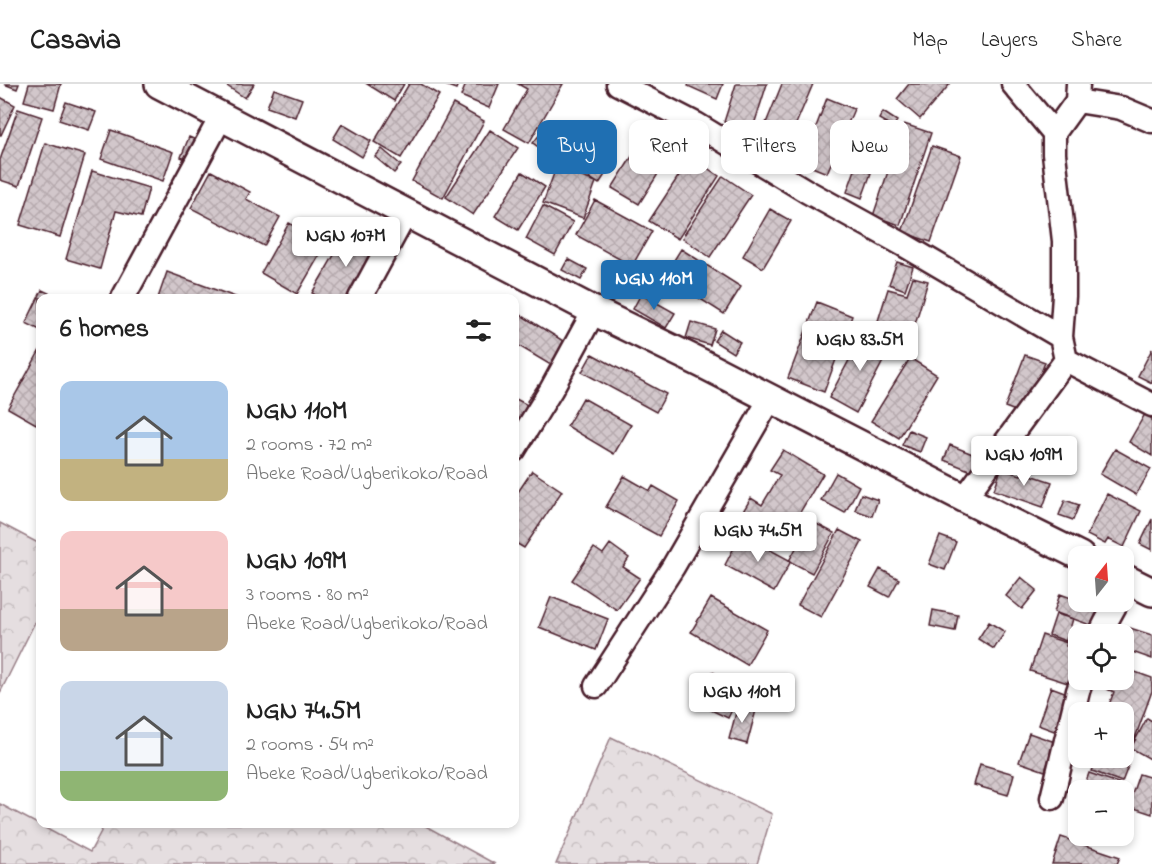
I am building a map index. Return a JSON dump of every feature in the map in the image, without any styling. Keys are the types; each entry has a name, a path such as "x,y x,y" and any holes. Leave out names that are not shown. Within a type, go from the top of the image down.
{"street":[{"path":"159,84 594,311 1068,550"},
{"path":"618,84 696,124 808,192 1061,337"},
{"path":"1013,84 1054,133"},
{"path":"964,499 1066,360 1061,337 1064,241 1054,154 1054,133 1077,93 1152,121"},
{"path":"125,294 221,117"},
{"path":"362,294 406,213"},
{"path":"519,442 551,390 594,311"},
{"path":"1066,360 1152,405"},
{"path":"596,686 673,567 770,399"},
{"path":"1052,798 1078,690"}],"green space":[{"path":"0,523 36,542 36,620 0,693"},
{"path":"611,737 772,814 757,864 556,864"},
{"path":"0,804 36,823 36,828 45,828 90,852 103,828 429,828 495,864 0,864"}],"building":[{"path":"4,84 19,84 17,89"},
{"path":"29,84 61,84 54,109 24,101"},
{"path":"224,84 254,84 245,98"},
{"path":"367,84 404,84 394,101"},
{"path":"409,84 421,84 439,95 401,158 374,142"},
{"path":"442,84 458,84 456,89"},
{"path":"466,84 499,84 489,108 461,96"},
{"path":"518,84 563,84 542,120 537,120 537,129 529,143 504,129 527,89"},
{"path":"689,84 723,84 717,99 688,86"},
{"path":"736,84 767,84 756,120 725,120"},
{"path":"782,84 813,84 798,120 767,120"},
{"path":"909,84 950,84 920,119 897,99"},
{"path":"274,89 302,99 295,117 267,107"},
{"path":"0,97 15,105 1,135 0,135"},
{"path":"827,98 854,109 849,120 830,120 830,166 827,173 818,169 818,122"},
{"path":"66,102 96,112 89,130 59,120"},
{"path":"453,104 484,121 443,198 412,181"},
{"path":"18,109 42,117 19,186 0,180 0,160"},
{"path":"883,112 895,120 881,120 879,119"},
{"path":"342,124 371,141 362,157 333,139"},
{"path":"909,126 931,133 900,225 873,216 887,174 909,174"},
{"path":"111,130 173,152 163,181 101,159"},
{"path":"490,130 518,148 473,215 446,197"},
{"path":"189,137 205,144 197,164 181,157"},
{"path":"45,143 85,155 60,237 20,225"},
{"path":"932,146 961,156 931,242 902,232"},
{"path":"382,149 401,165 394,173 375,157"},
{"path":"629,161 629,174 658,174 639,204 612,188"},
{"path":"709,169 719,176 678,239 649,221 680,174 709,174"},
{"path":"92,171 149,188 141,217 116,211 100,269 66,259"},
{"path":"211,171 250,192 246,199 280,217 264,246 191,208"},
{"path":"522,172 545,187 518,230 495,216"},
{"path":"554,174 573,174 596,182 583,218 543,203"},
{"path":"583,174 605,174 599,184"},
{"path":"853,174 871,174 862,198 847,192"},
{"path":"723,176 751,195 710,257 682,238"},
{"path":"595,200 652,231 632,266 576,235"},
{"path":"543,206 573,222 555,255 526,239"},
{"path":"770,209 791,221 763,268 743,256"},
{"path":"289,223 326,244 297,294 261,273"},
{"path":"359,235 384,249 369,259 348,294 312,293 344,238 353,244"},
{"path":"681,249 741,287 724,314 664,276"},
{"path":"568,259 587,269 581,280 562,270"},
{"path":"897,262 913,267 905,290 889,284"},
{"path":"167,272 227,294 159,294"},
{"path":"913,277 928,281 912,334 877,324 888,289 907,294"},
{"path":"641,294 675,313 666,328 633,309"},
{"path":"36,302 36,328 26,323"},
{"path":"817,302 852,316 824,392 788,378"},
{"path":"519,314 573,347 559,370 519,346"},
{"path":"691,322 715,329 710,345 686,338"},
{"path":"721,330 740,342 733,353 714,341"},
{"path":"864,332 891,346 856,413 829,398"},
{"path":"1152,349 1152,383 1138,376"},
{"path":"592,354 666,394 656,412 582,372"},
{"path":"1025,355 1045,362 1026,415 1005,407"},
{"path":"36,357 36,424 8,408"},
{"path":"910,358 937,375 899,438 871,421"},
{"path":"538,385 551,394 539,410 527,401"},
{"path":"583,398 631,425 614,454 567,426"},
{"path":"519,401 535,409 519,432"},
{"path":"1145,414 1152,419 1152,456 1129,442"},
{"path":"909,430 926,437 920,452 902,445"},
{"path":"950,445 980,457 974,472 944,460"},
{"path":"1115,449 1151,469 1136,495 1100,474"},
{"path":"783,450 823,474 781,544 739,518 751,498 762,505 780,475 770,470"},
{"path":"1001,469 1021,475 1022,472 1052,482 1043,507 994,490"},
{"path":"532,471 562,491 524,548 519,545 519,490"},
{"path":"836,473 859,486 845,513 821,500"},
{"path":"624,476 650,491 653,486 679,501 659,536 606,507"},
{"path":"861,494 878,500 872,516 855,510"},
{"path":"1107,494 1141,511 1124,546 1108,539 1105,544 1087,535"},
{"path":"1065,500 1079,505 1073,520 1059,515"},
{"path":"1152,519 1152,550 1140,544"},
{"path":"811,521 834,533 812,573 789,561"},
{"path":"839,530 862,542 821,617 798,605"},
{"path":"741,534 791,561 774,592 725,565"},
{"path":"940,536 956,542 945,570 929,564"},
{"path":"610,544 629,558 623,567 640,578 617,610 572,580 594,548 603,554"},
{"path":"880,569 899,579 889,597 870,587"},
{"path":"1021,577 1037,590 1022,609 1006,596"},
{"path":"1060,594 1068,597 1068,612 1101,612 1097,624 1088,624 1054,612"},
{"path":"551,597 608,619 596,650 539,627"},
{"path":"711,598 767,630 747,665 691,632"},
{"path":"933,610 958,615 955,631 930,626"},
{"path":"1056,614 1073,619 1071,624 1068,624 1066,641 1049,635"},
{"path":"989,622 1005,632 994,649 978,639"},
{"path":"1134,629 1152,635 1152,659 1134,653"},
{"path":"1042,635 1067,643 1068,683 1030,671"},
{"path":"712,672 743,687 728,718 696,703"},
{"path":"1134,672 1152,678 1152,691 1134,741 1134,702 1110,702 1114,692 1109,690 1134,690"},
{"path":"1051,687 1078,697 1076,702 1068,702 1068,726 1065,735 1038,725"},
{"path":"738,705 756,710 747,744 729,739"},
{"path":"1147,718 1152,721 1152,760 1134,750 1134,742"},
{"path":"1029,733 1055,742 1045,771 1019,762"},
{"path":"980,764 1014,774 1008,795 974,785"},
{"path":"1093,768 1127,768 1123,780 1092,771"},
{"path":"1089,773 1109,780 1087,780"},
{"path":"1139,774 1152,778 1152,814 1134,808 1134,789"},
{"path":"1061,837 1068,839 1068,846 1088,846 1120,857 1117,864 1052,864"}]}
